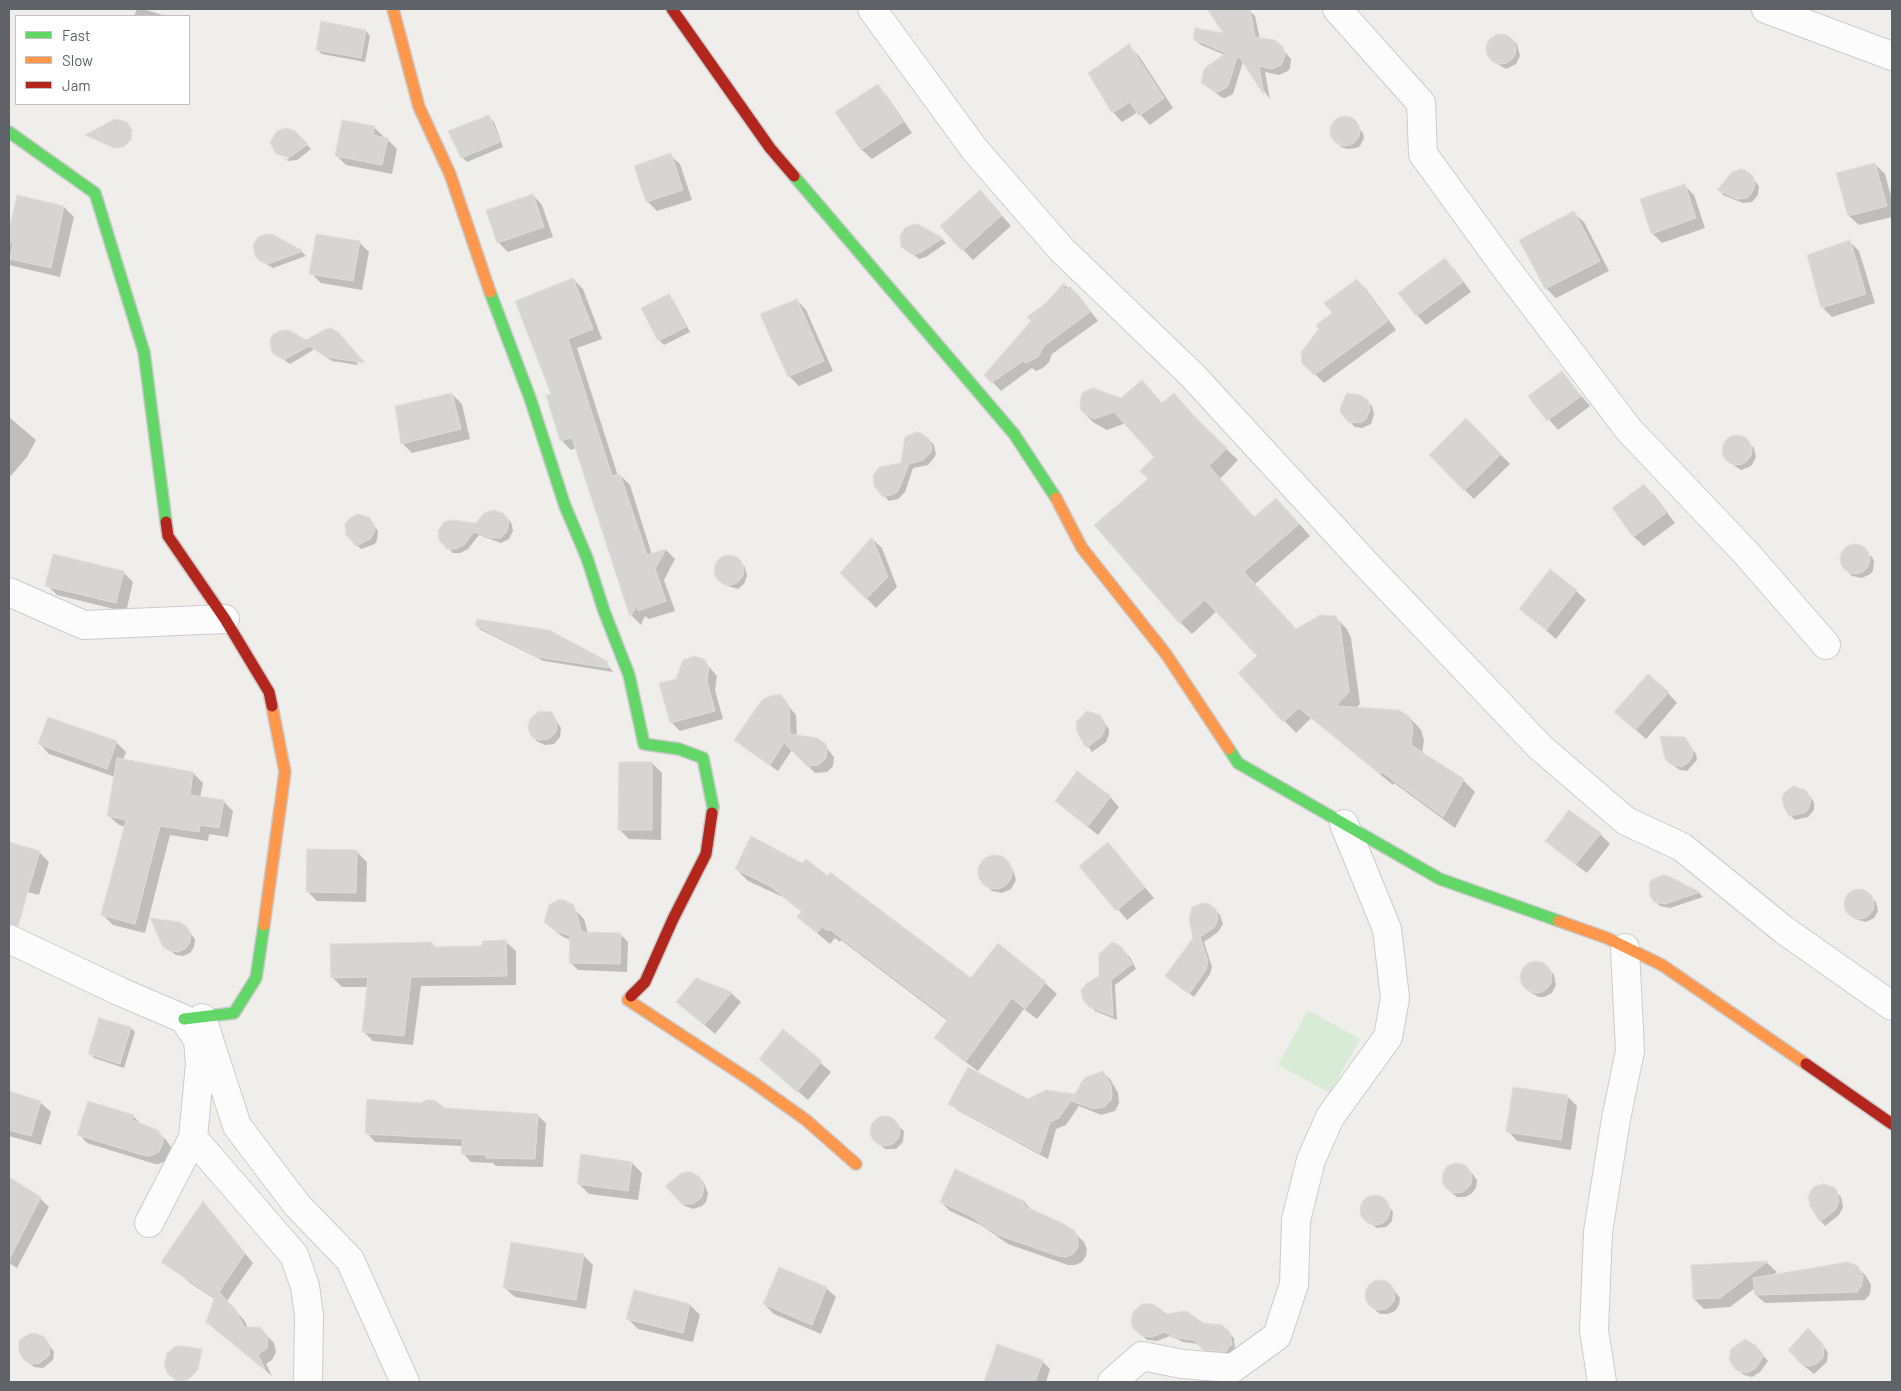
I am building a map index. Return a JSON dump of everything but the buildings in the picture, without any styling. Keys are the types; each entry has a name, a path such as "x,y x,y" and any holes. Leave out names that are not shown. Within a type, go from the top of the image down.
{"street":[{"path":"393,9 419,107 450,174 487,285 530,398 565,506 587,558 604,611 629,675 644,744 679,750 702,758 713,807 706,854 673,919 645,982 628,1000 750,1080 806,1120 856,1164"},
{"path":"672,9 770,148 1014,434 1053,492 1082,548 1166,654 1238,763 1440,879 1607,938 1662,965 1892,1124"},
{"path":"872,9 975,150 1062,250 1193,376 1365,563 1540,747 1626,821 1682,847 1784,930 1892,1006"},
{"path":"1337,9 1421,103 1423,154 1505,267 1629,430 1746,553 1826,644"},
{"path":"1766,9 1892,56"},
{"path":"9,132 95,193 144,352 168,536 225,619 270,692 285,772 277,840 256,978 234,1013 193,1018 121,992 9,939"},
{"path":"9,592 84,625 225,619"},
{"path":"1112,1382 1142,1356 1182,1364 1233,1368 1278,1336 1294,1284 1296,1220 1311,1160 1330,1117 1388,1037 1395,998 1387,929 1344,824"},
{"path":"1602,1382 1594,1330 1598,1232 1616,1119 1630,1051 1625,948"},
{"path":"149,1223 194,1138 200,1064 198,1040 193,1018"},
{"path":"193,1018 237,1126 297,1206 350,1260 405,1382"},
{"path":"194,1138 294,1255 305,1286 309,1316 308,1382"}],"green space":[{"path":"1308,1010 1360,1039 1330,1093 1278,1065"}],"traffic: fast":[{"path":"9,132 95,193 144,352 166,522"},
{"path":"794,176 1014,434 1056,498"},
{"path":"490,292 530,398 565,506 587,558 604,611 629,675 644,744 679,749 703,758 713,807 712,813"},
{"path":"1229,749 1238,763 1440,879 1559,921"},
{"path":"184,1019 234,1013 256,978 264,925"}],"traffic: slow":[{"path":"393,9 419,107 450,174 490,292"},
{"path":"1056,498 1082,548 1166,654 1229,749"},
{"path":"264,925 285,772 272,706"},
{"path":"1559,921 1607,938 1662,965 1806,1064"},
{"path":"631,996 628,1000 750,1080 806,1120 856,1164"}],"traffic: jam":[{"path":"672,9 770,148 794,176"},
{"path":"166,522 168,536 225,619 269,692 272,706"},
{"path":"631,996 645,982 673,919 706,854 712,813"},
{"path":"1806,1064 1892,1124"}]}
